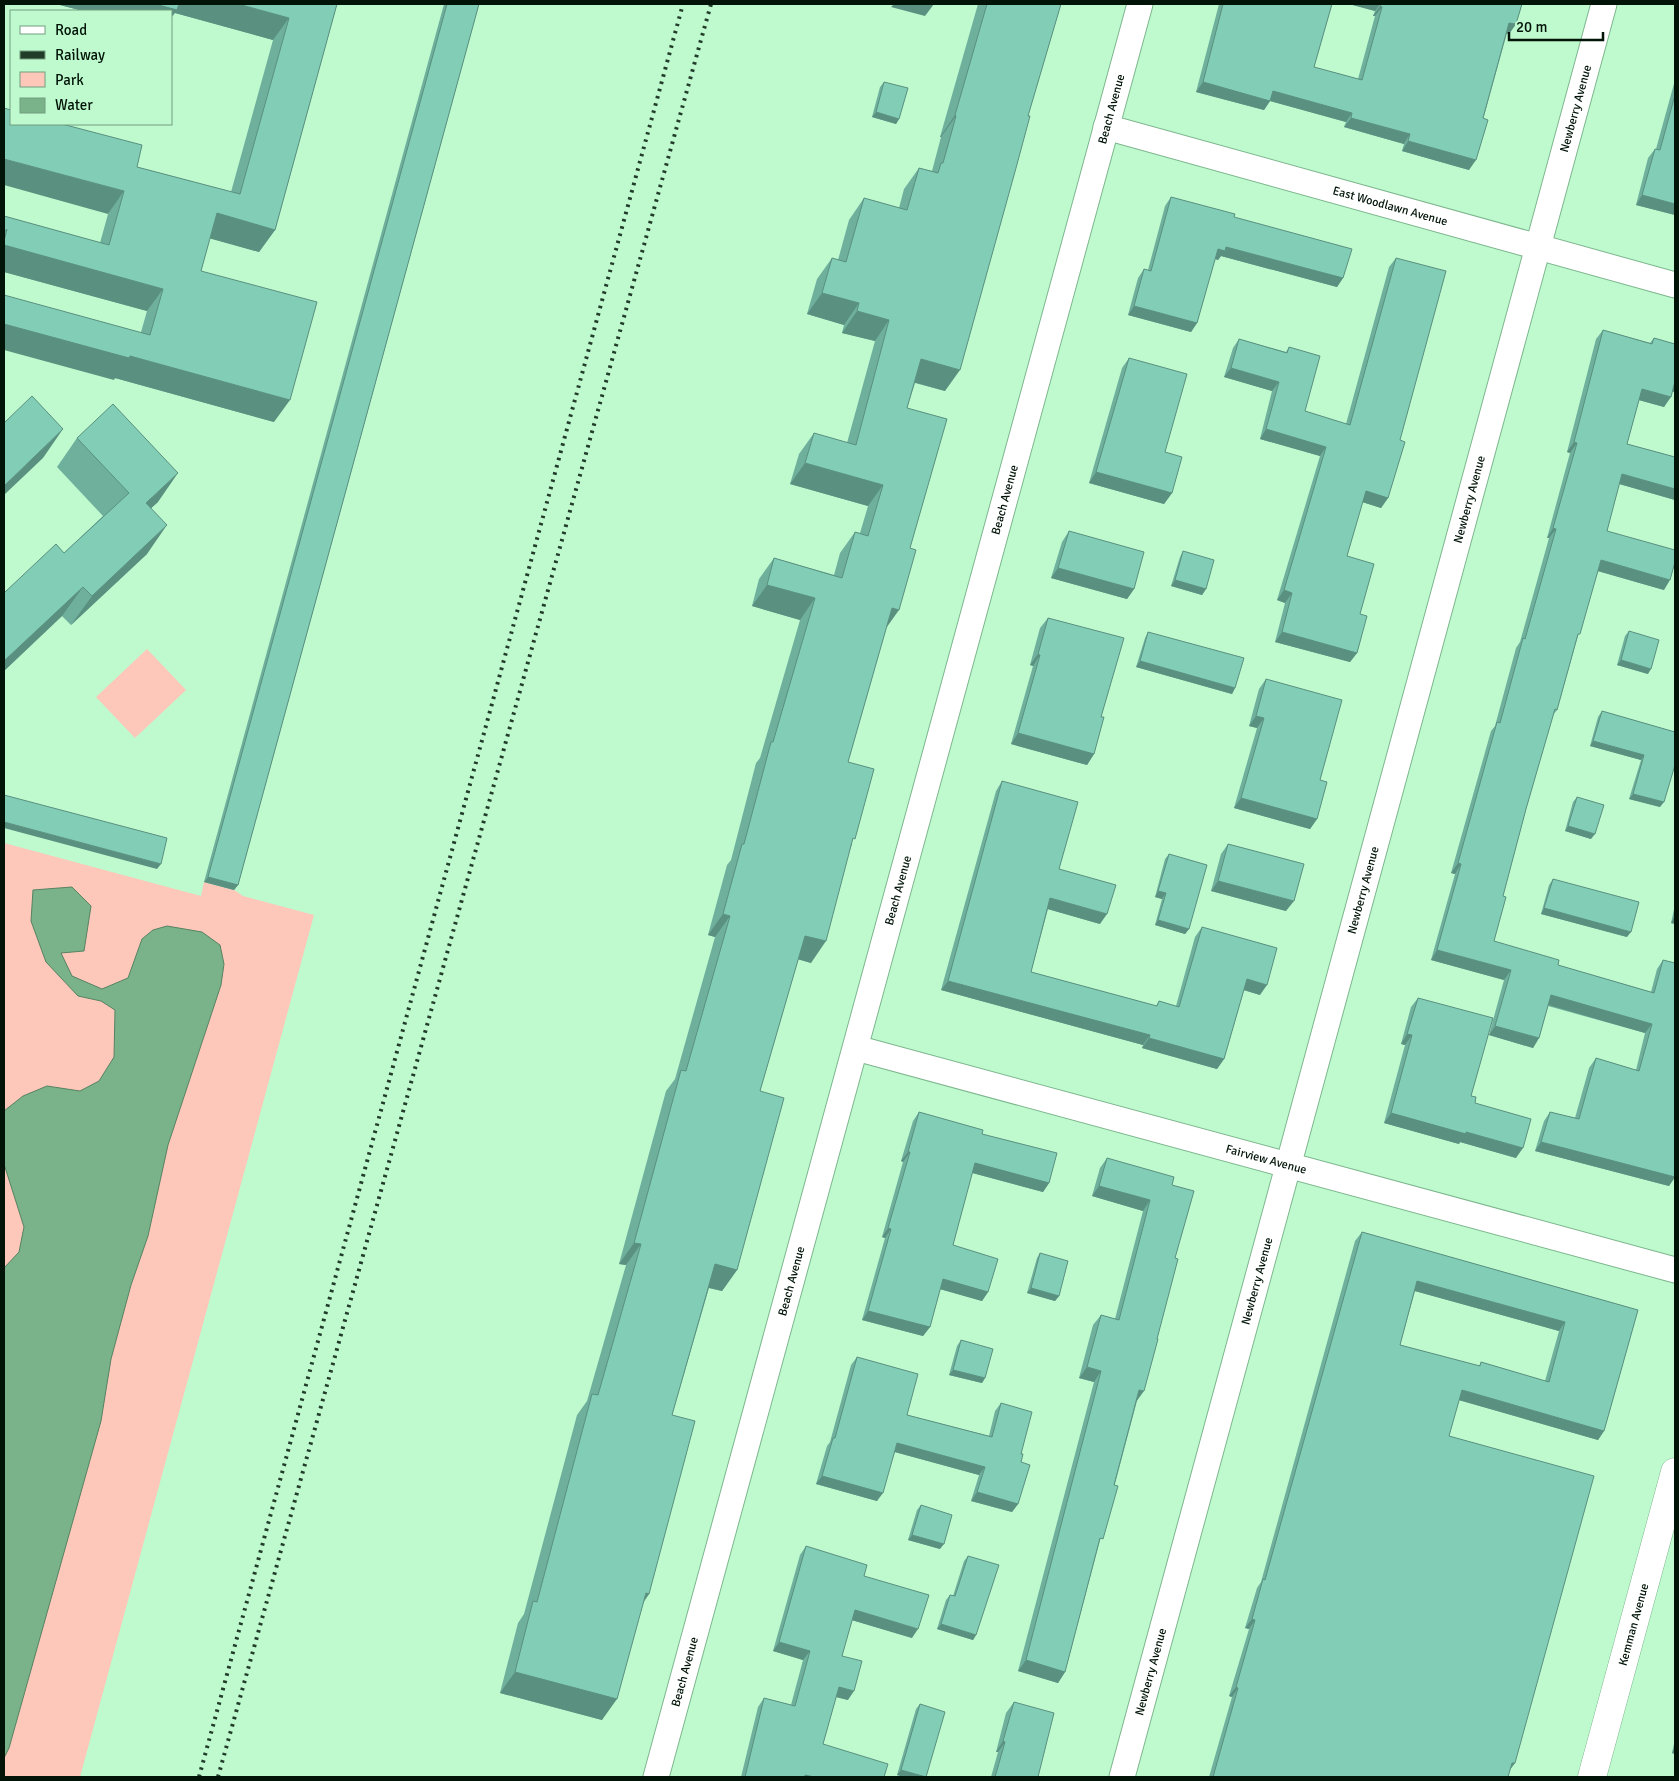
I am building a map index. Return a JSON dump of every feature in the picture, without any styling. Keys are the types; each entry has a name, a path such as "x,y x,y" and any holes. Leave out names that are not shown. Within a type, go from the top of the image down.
{"street":[{"name":"Beach Avenue","path":"656,1777 1140,4"},
{"name":"Newberry Avenue","path":"1122,1777 1604,4"},
{"name":"East Woodlawn Avenue","path":"1106,127 1675,285"},
{"name":"Fairview Avenue","path":"856,1048 1675,1270"},
{"name":"Kemman Avenue","path":"1592,1777 1675,1472"}],"green space":[{"path":"147,649 186,690 135,738 96,697"},
{"path":"4,843 201,896 204,882 234,890 243,896 314,915 80,1777 4,1777"}],"water":[{"path":"72,887 91,906 84,951 61,953 72,976 102,989 128,978 142,939 153,930 167,926 202,932 220,945 224,964 221,985 168,1145 148,1236 131,1285 111,1359 101,1421 9,1748 4,1758 4,1268 19,1252 24,1227 4,1164 4,1111 23,1096 47,1086 80,1091 99,1081 114,1057 115,1010 101,1001 78,996 46,962 31,921 33,890"}],"building":[{"path":"155,4 179,4 177,10"},
{"path":"238,4 337,4 275,230 217,213 201,271 317,302 290,400 4,324 4,295 150,335 163,289 4,245 7,229 4,232 4,216 109,245 124,191 4,159 4,108 10,110 10,125 66,125 142,145 137,167 240,194 289,18"},
{"path":"447,4 479,4 238,885 208,877"},
{"path":"987,4 1061,4 1028,116 1030,116 960,370 921,359 907,408 947,419 910,548 916,550 899,610 892,608 848,762 874,769 855,839 853,838 826,941 805,936 760,1091 784,1098 737,1270 715,1264 672,1415 695,1421 649,1594 646,1593 617,1699 515,1672 533,1601 537,1602 592,1394 598,1395 641,1244 634,1243 681,1070 686,1071 730,916 723,914 771,742 773,742 815,598 767,585 774,558 842,578 855,532 868,536 883,485 805,463 814,433 856,445 889,320 857,311 859,303 822,293 832,258 846,262 864,198 907,210 919,168 938,173 941,163 943,163"},
{"path":"1223,4 1332,4 1314,67 1362,80 1382,7 1380,6 1381,4 1522,4 1516,24 1509,23 1483,118 1488,120 1476,160 1408,141 1410,134 1351,118 1352,113 1273,91 1270,101 1203,82"},
{"path":"884,82 908,88 899,119 876,112"},
{"path":"1675,95 1675,204 1642,195 1655,149 1660,150"},
{"path":"1171,197 1235,214 1234,217 1352,249 1343,278 1226,247 1225,251 1218,249 1197,323 1134,306 1144,269 1151,271"},
{"path":"1396,258 1446,271 1400,440 1405,442 1388,498 1366,491 1347,556 1374,564 1360,614 1367,616 1357,653 1282,632 1292,593 1284,590 1326,447 1266,429 1279,382 1231,368 1239,339 1287,353 1289,347 1320,356 1305,411 1350,425"},
{"path":"1603,330 1652,344 1654,338 1675,344 1675,381 1671,397 1642,389 1627,444 1675,457 1675,489 1622,474 1607,531 1675,550 1675,562 1670,580 1601,560 1526,809 1503,896 1506,897 1494,941 1559,960 1558,965 1654,993 1663,960 1675,963 1675,1177 1541,1142 1550,1112 1579,1119 1596,1058 1639,1071 1652,1024 1551,995 1539,1038 1495,1026 1511,970 1437,950 1461,864 1458,863 1497,722 1500,723 1556,529 1553,528 1577,443 1574,442"},
{"path":"1129,358 1187,374 1165,452 1182,457 1172,493 1096,472"},
{"path":"32,396 63,429 4,486 4,423"},
{"path":"113,404 178,473 146,503 167,525 92,596 83,587 4,661 4,593 56,544 64,553 129,493 77,438"},
{"path":"1069,531 1144,552 1134,589 1058,568"},
{"path":"1183,551 1214,560 1206,589 1175,580"},
{"path":"1048,618 1124,638 1101,717 1104,717 1094,754 1018,733 1040,655 1038,654"},
{"path":"1629,631 1659,640 1651,669 1621,660"},
{"path":"1148,632 1244,658 1235,688 1140,661"},
{"path":"1266,679 1342,700 1320,780 1327,782 1317,819 1241,798 1264,718 1256,716"},
{"path":"1602,711 1675,732 1675,765 1664,802 1633,794 1644,755 1593,741"},
{"path":"1002,781 1078,802 1059,869 1116,885 1107,914 1050,898 1031,972 1157,1006 1159,1001 1179,1007 1202,927 1277,948 1267,985 1247,979 1224,1059 1149,1038 1150,1035 948,981"},
{"path":"4,795 167,838 161,864 4,822"},
{"path":"1577,797 1604,805 1595,834 1568,826"},
{"path":"1228,844 1304,864 1294,901 1218,881"},
{"path":"1169,854 1207,865 1189,929 1158,920 1166,893 1158,891"},
{"path":"1553,879 1639,902 1631,932 1544,908"},
{"path":"1418,998 1493,1018 1471,1096 1476,1097 1475,1103 1531,1119 1523,1148 1391,1113 1412,1035 1407,1034"},
{"path":"919,1112 983,1130 982,1134 1057,1153 1049,1183 975,1163 953,1245 998,1259 988,1292 943,1279 930,1327 868,1311 891,1229 888,1228 910,1152 908,1152"},
{"path":"1107,1158 1174,1177 1172,1185 1194,1191 1175,1258 1178,1259 1158,1339 1144,1391 1139,1390 1114,1485 1118,1486 1103,1539 1100,1538 1065,1672 1026,1660 1101,1371 1087,1367 1101,1315 1119,1320 1150,1200 1099,1186"},
{"path":"1362,1232 1638,1310 1604,1431 1462,1390 1449,1436 1594,1476 1515,1763 1512,1763 1508,1777 1213,1777 1255,1620 1252,1619 1263,1579 1265,1580","holes":["1417,1281 1565,1322 1549,1382 1481,1362 1480,1366 1400,1345"]},
{"path":"1040,1253 1068,1261 1059,1296 1031,1288"},
{"path":"961,1340 993,1349 985,1378 953,1370"},
{"path":"857,1357 918,1374 907,1415 992,1437 1001,1403 1032,1412 1021,1454 1023,1454 1021,1462 1030,1465 1018,1504 977,1492 985,1467 897,1443 883,1493 822,1476 833,1438 835,1438"},
{"path":"921,1505 952,1515 944,1544 912,1535"},
{"path":"806,1546 867,1565 864,1576 929,1595 918,1629 855,1610 842,1656 862,1661 854,1691 839,1687 823,1744 888,1764 884,1777 814,1777 805,1775 805,1777 745,1777 764,1698 795,1706 810,1651 779,1642"},
{"path":"968,1556 999,1565 976,1635 941,1624 950,1595 955,1596"},
{"path":"1014,1702 1054,1713 1038,1777 995,1777"},
{"path":"920,1704 945,1712 926,1777 901,1770"}],"railway":[{"path":"199,1777 683,4"},
{"path":"218,1777 711,4"}]}
